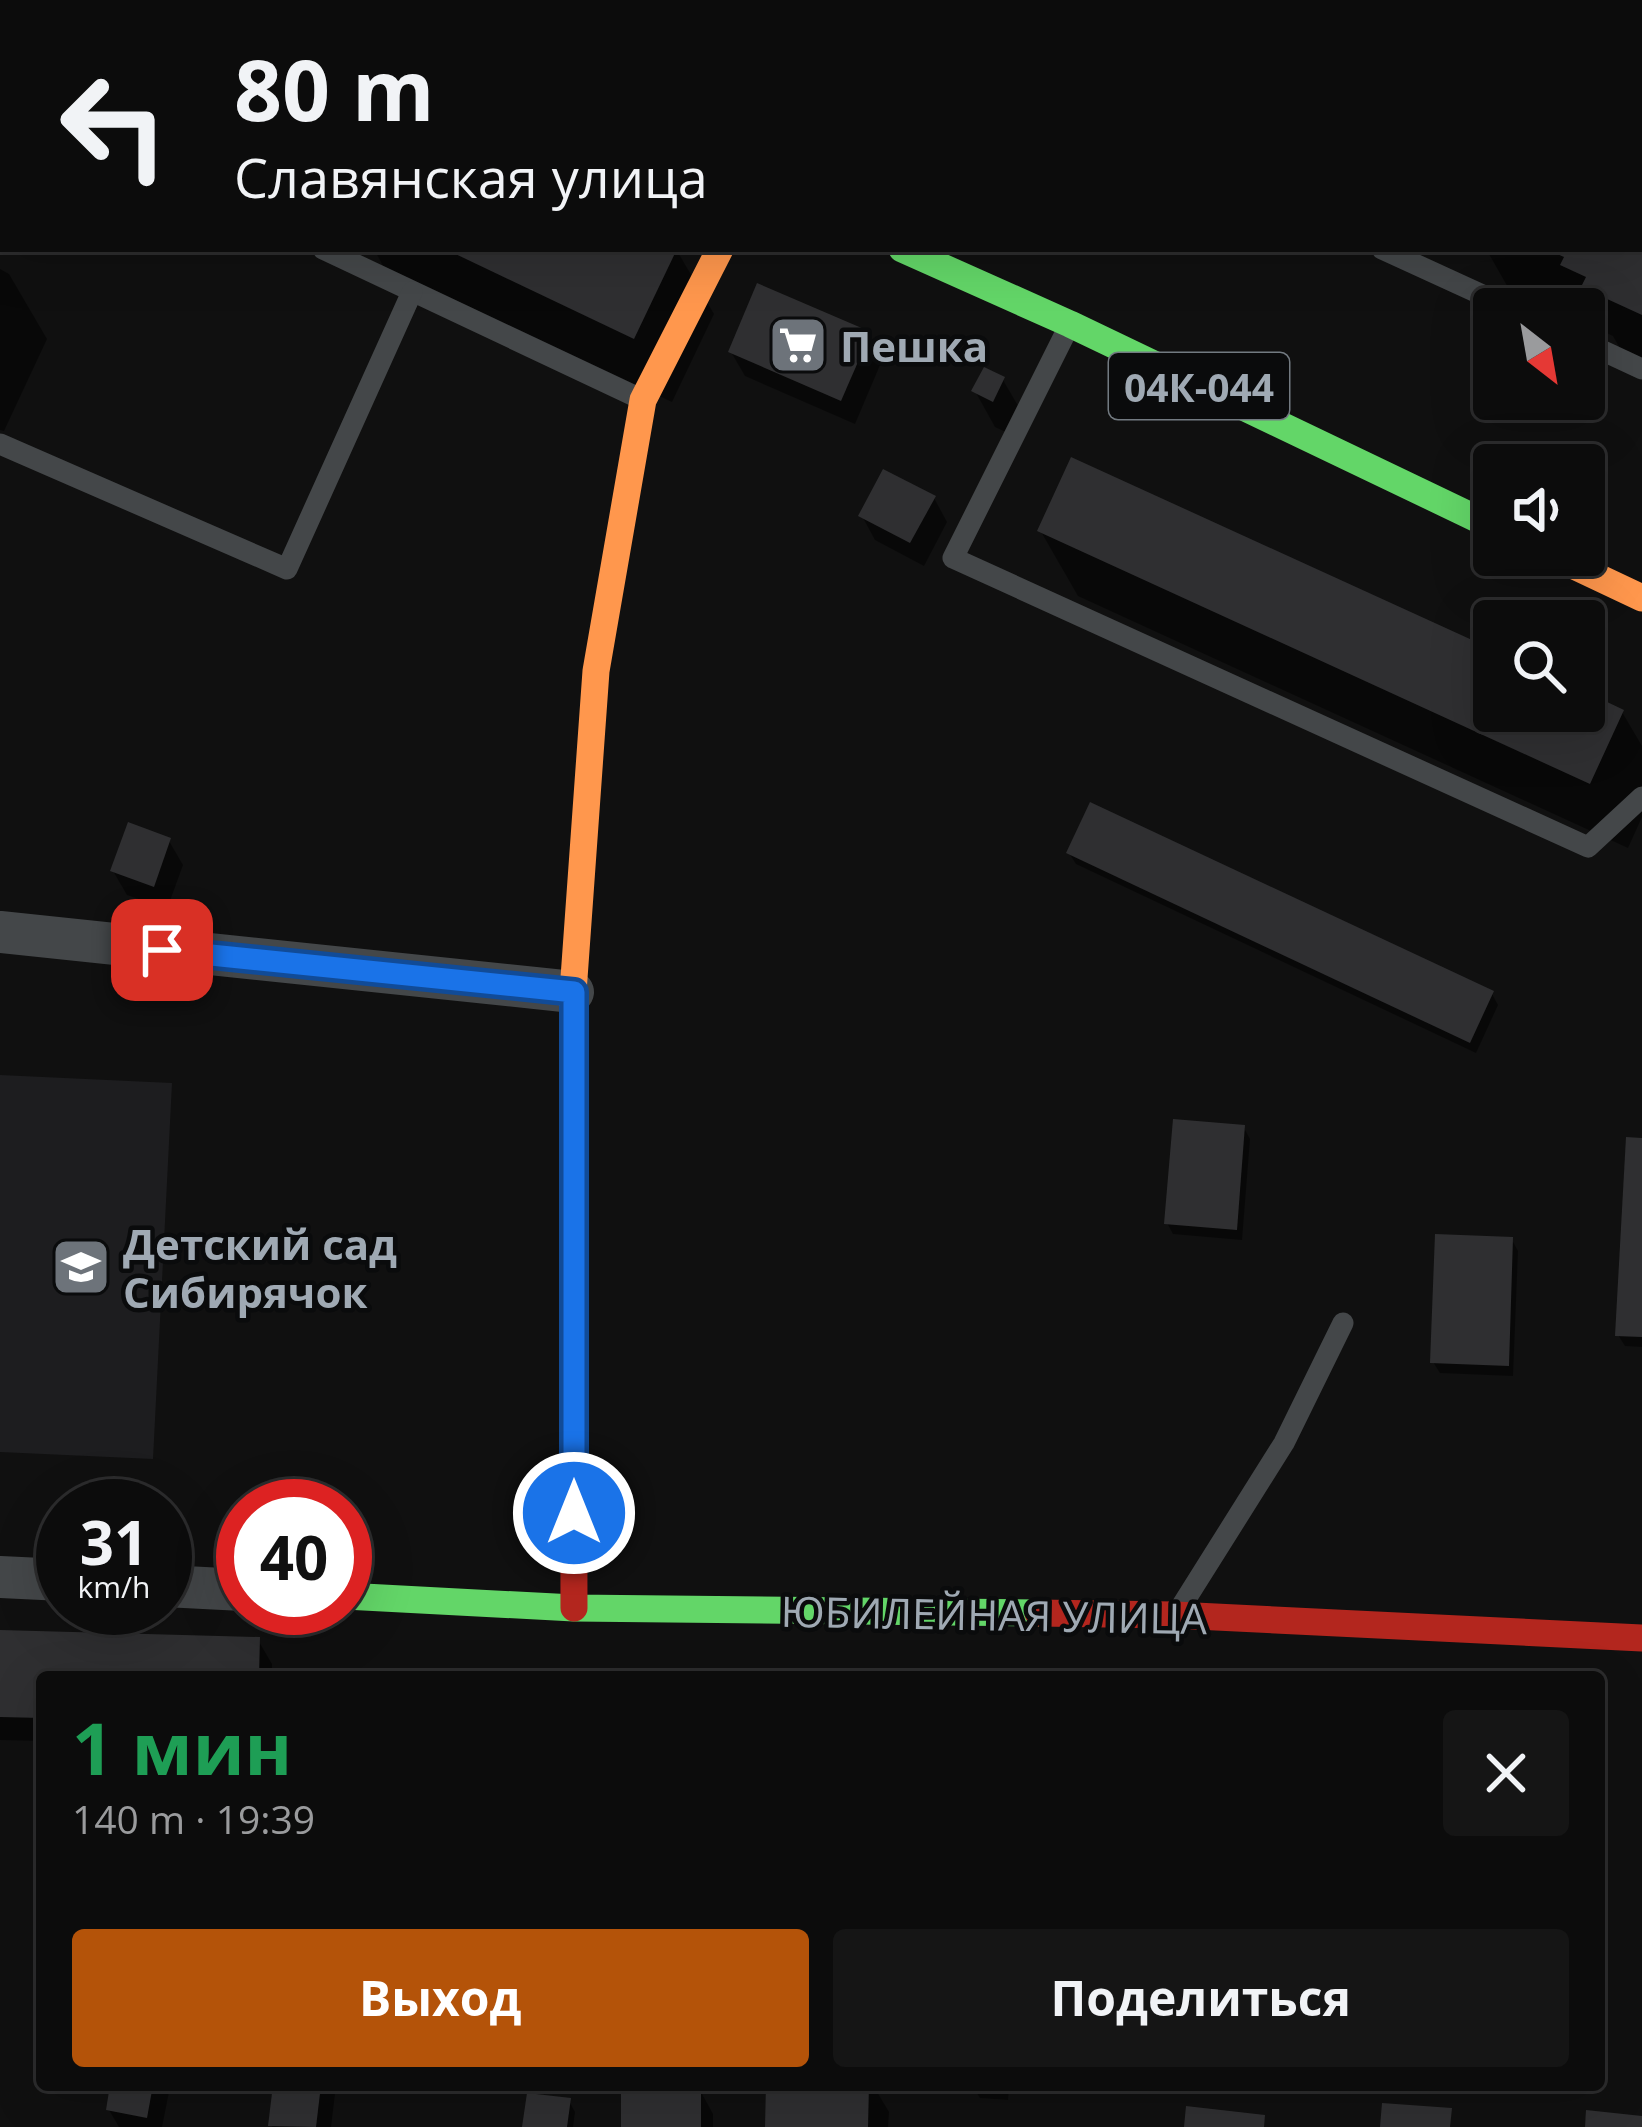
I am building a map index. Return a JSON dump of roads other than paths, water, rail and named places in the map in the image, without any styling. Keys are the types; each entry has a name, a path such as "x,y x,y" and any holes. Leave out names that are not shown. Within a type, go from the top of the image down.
{"street":[{"path":"574,1608 574,992 596,671 643,400 718,252"},
{"name":"04К-044","path":"909,252 1473,517"},
{"path":"1596,576 1642,598"},
{"path":"0,932 574,992"},
{"path":"0,1577 36,1579"},
{"name":"ЮБИЛЕЙНАЯ УЛИЦА","path":"372,1597 574,1608 1175,1615 1642,1638"}],"lane":[{"path":"329,252 643,400"},
{"path":"1389,252 1473,291"},
{"path":"0,444 287,569 412,292"},
{"path":"1070,324 952,558 1588,847 1642,797"},
{"path":"1605,351 1642,368"},
{"path":"1175,1615 1284,1443 1343,1322"}],"place":[{"name":"Пешка","path":"798,345"},
{"name":"Детский сад Сибирячок","path":"81,1267"}]}
